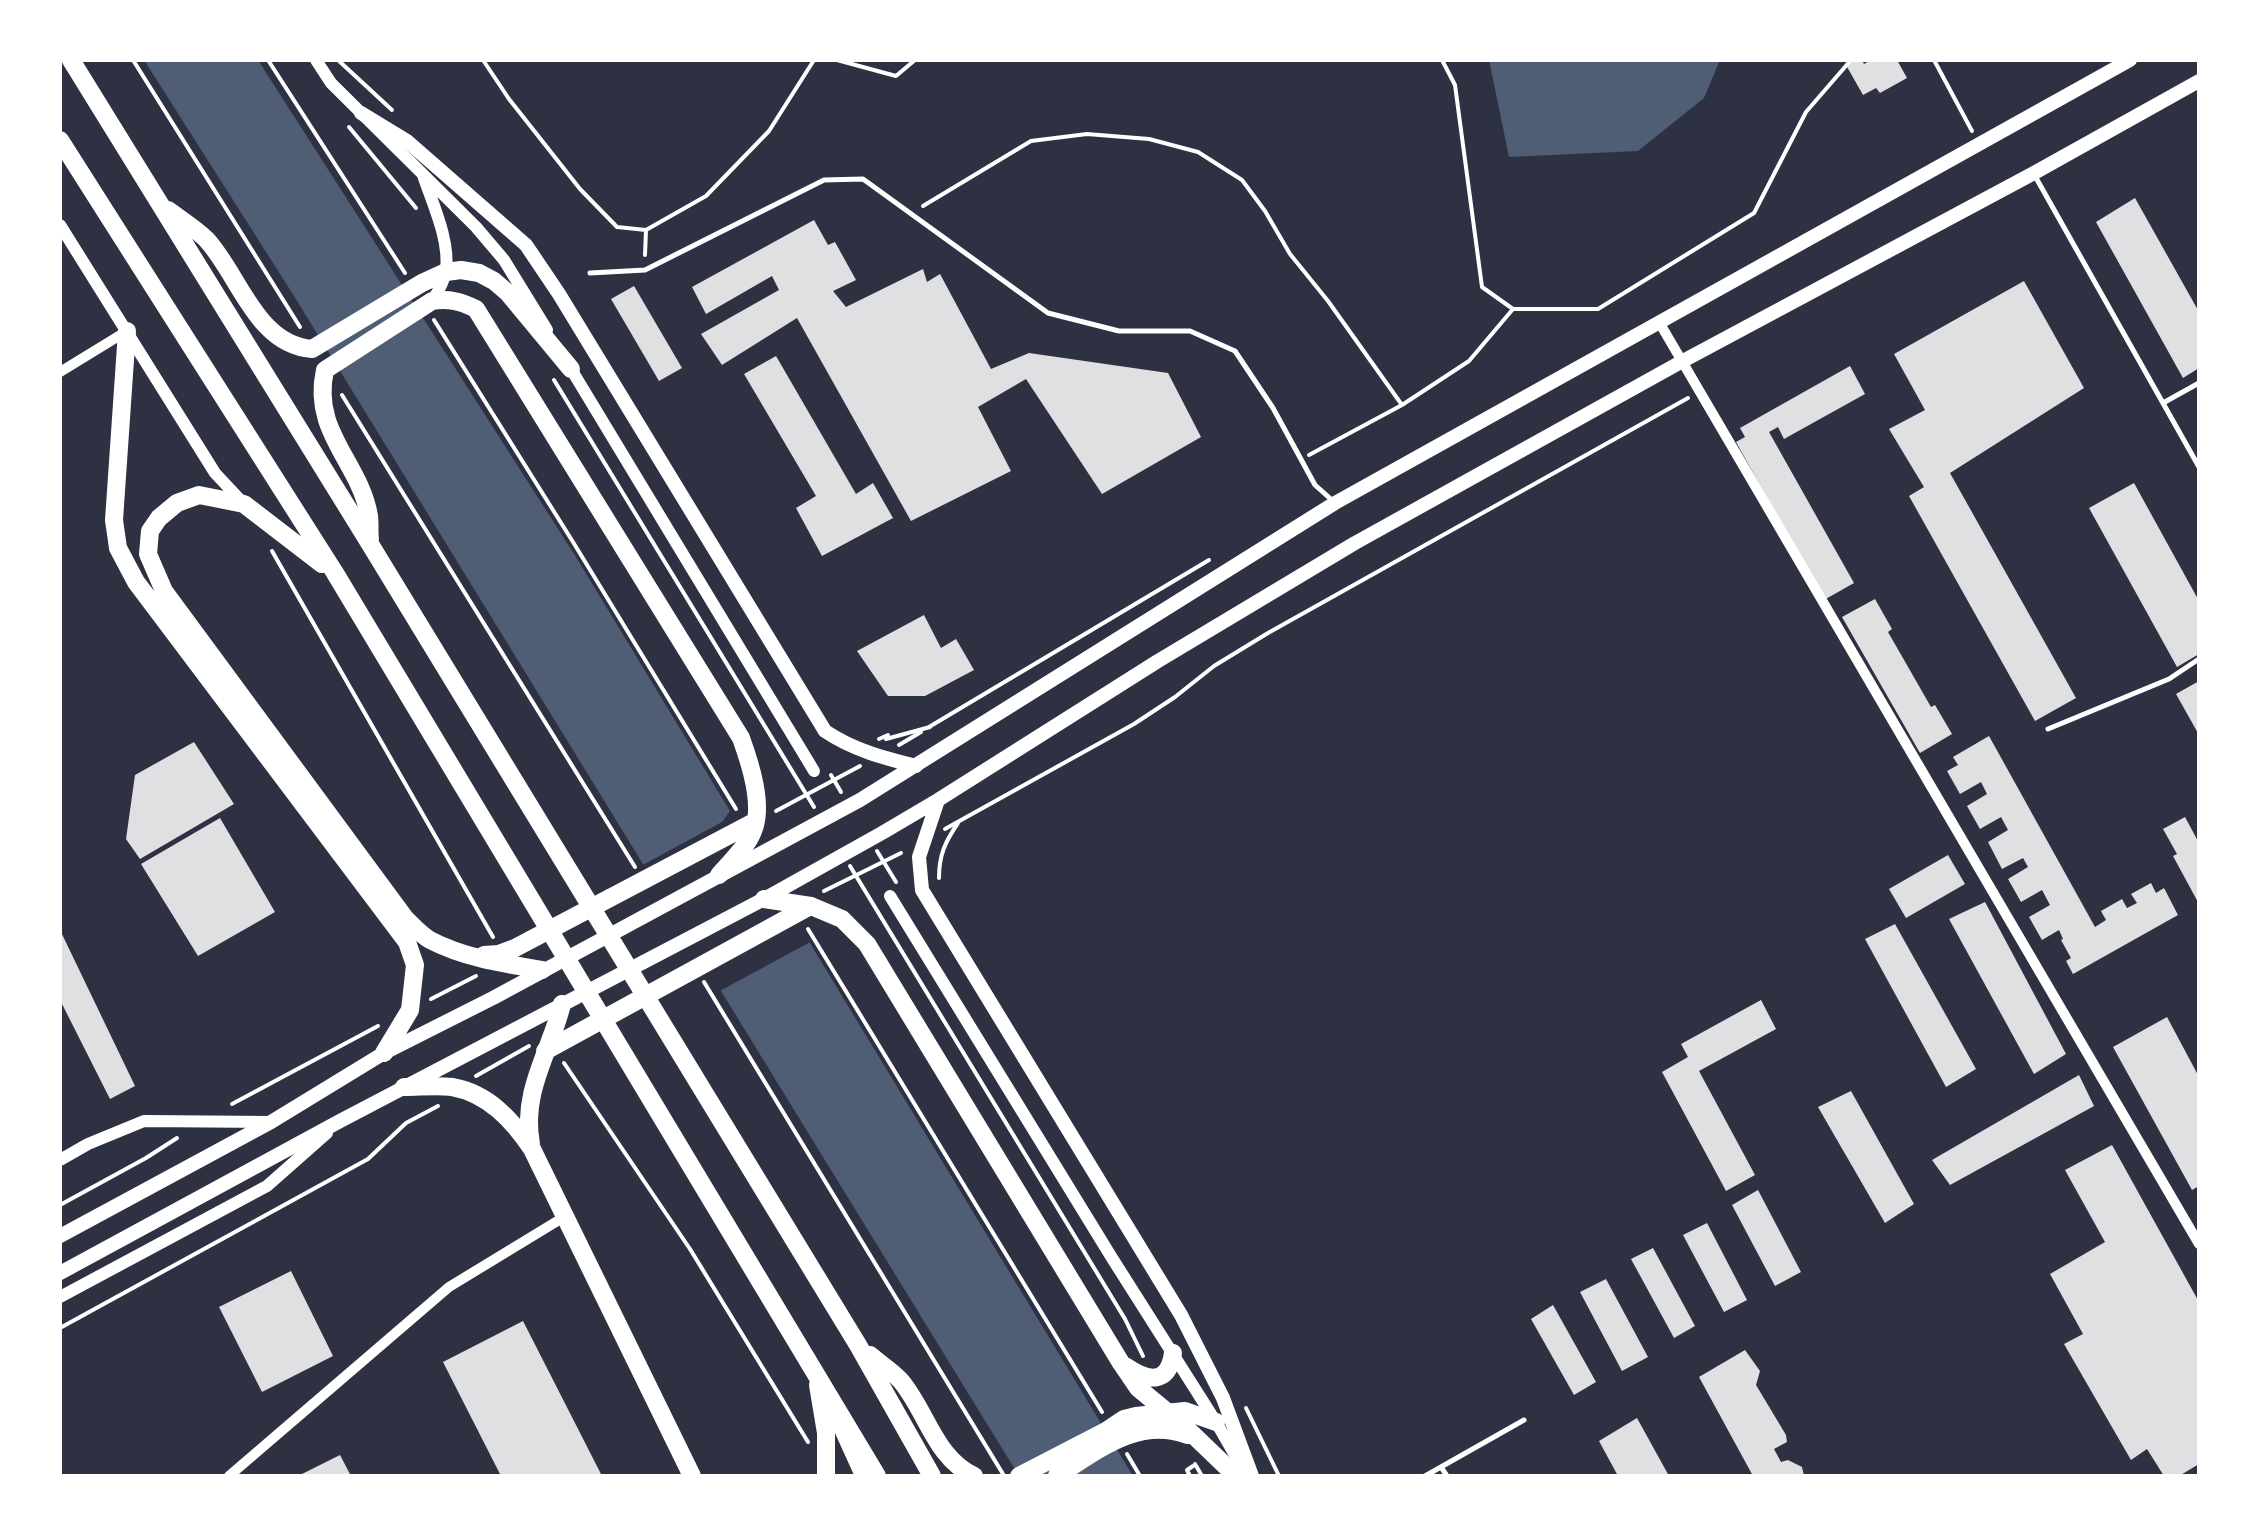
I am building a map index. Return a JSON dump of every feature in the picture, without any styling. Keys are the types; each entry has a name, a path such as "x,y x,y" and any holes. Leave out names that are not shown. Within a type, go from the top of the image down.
{"highway":[{"path":"70,60 858,1345 932,1476"},
{"path":"60,140 335,573 877,1476"},
{"path":"159,203 206,240 258,316 284,343 300,348 310,345 422,283 446,272 462,270 494,280 571,369"},
{"path":"370,544 368,515 360,489 324,414 321,386 325,370 432,301 462,302 476,309 741,738 753,774 756,821 752,835 719,875"},
{"path":"127,332 114,520 118,548 136,582 407,942 414,965 410,1010 384,1053"},
{"path":"335,573 244,504 199,495 177,503 150,531 148,554 164,591 405,918 426,938 479,964 542,970"},
{"path":"479,964 756,821"},
{"path":"764,898 810,906 842,918 867,944 1138,1388 1236,1476"},
{"path":"545,1051 810,906"},
{"path":"532,1149 529,1098 562,1004"},
{"path":"404,1087 459,1089 489,1102 505,1115 532,1149 692,1476"},
{"path":"858,1345 901,1381 946,1455 974,1476"},
{"path":"1121,1363 1149,1378 1160,1376 1171,1365 1172,1354"},
{"path":"1057,1476 1110,1443 1123,1430 1127,1387 1121,1363"},
{"path":"816,1374 826,1434 826,1476"},
{"path":"1019,1476 1166,1411 1200,1414 1216,1422"},
{"path":"1123,1430 1168,1429 1198,1439"}],"main road":[{"path":"60,1236 271,1122 384,1053 860,800 1334,503 2130,60"},
{"path":"60,1273 882,833 1356,543 2199,81"},
{"path":"361,114 406,141 526,244 825,731 878,757 916,766"},
{"path":"938,800 920,857 922,890 1181,1315 1224,1398 1249,1476"}],"street":[{"path":"316,60 330,83 476,226 504,260 814,771"},
{"path":"422,173 445,246 446,272 432,301"},
{"path":"62,233 215,473 244,504"},
{"path":"1659,322 2199,1244"},
{"path":"60,372 127,332"},
{"path":"890,896 1249,1476"},
{"path":"60,1160 144,1121 271,1122"},
{"path":"60,1297 267,1186 340,1121"},
{"path":"229,1476 449,1287 564,1217"},
{"path":"816,1374 861,1476"}],"lane":[{"path":"2034,173 2199,467"},
{"path":"590,273 645,270 824,180 864,179 1048,314 1119,331 1190,331 1235,352 1273,408 1315,484 1334,503"},
{"path":"2162,404 2199,383"},
{"path":"2048,728 2169,679 2199,659"},
{"path":"1425,1476 1524,1420"},
{"path":"1442,1467 1447,1476"}],"path":[{"path":"133,60 310,345"},
{"path":"268,60 403,271"},
{"path":"483,60 580,189 617,227 646,230 706,196 769,131 814,60"},
{"path":"837,60 896,76 915,60"},
{"path":"1442,60 1455,85 1482,287 1513,310 1598,309 1754,213 1806,112 1851,60"},
{"path":"1934,60 1980,145"},
{"path":"910,213 1030,141 1088,134 1149,139 1198,152 1242,180 1290,254 1402,404"},
{"path":"645,270 646,230"},
{"path":"1300,459 1402,404 1469,361 1513,310"},
{"path":"435,322 736,811"},
{"path":"338,389 635,868"},
{"path":"926,840 1134,724 1268,632 1699,392"},
{"path":"756,821 878,757 1216,556"},
{"path":"808,928 1101,1410"},
{"path":"232,1105 410,1010 479,964"},
{"path":"697,970 1004,1476"},
{"path":"60,1328 368,1159 406,1123 451,1099 463,1083 525,1048"},
{"path":"60,1205 146,1158 204,1120"},
{"path":"1123,1430 1140,1476"},
{"path":"1186,1470 1190,1476"}],"water":[{"path":"144,60 258,60 576,557 1133,1476 1019,1476 294,296"},
{"path":"1489,60 1720,60 1704,98 1638,151 1509,157"}],"pier":[{"path":"733,807 814,940 716,993 639,867 722,822"}],"building":[{"path":"1854,60 1864,64 1871,60 1897,60 1907,78 1880,93 1876,88 1863,95 1846,65"},
{"path":"2135,198 2199,312 2199,368 2183,378 2096,222"},
{"path":"814,220 828,245 835,242 856,280 833,291 846,307 923,269 927,282 940,274 991,369 1029,353 1168,373 1201,437 1102,494 1026,379 978,407 1011,471 911,521 797,318 722,365 701,334 779,290 772,276 706,314 692,287"},
{"path":"2024,281 2084,388 1950,473 2076,698 2035,721 1909,496 1924,487 1889,429 1925,410 1894,354"},
{"path":"634,286 682,368 659,381 611,299"},
{"path":"776,356 856,494 873,483 893,518 822,556 796,508 816,496 744,374"},
{"path":"1850,366 1865,394 1784,439 1778,427 1769,432 1854,583 1824,600 1736,442 1745,437 1740,428"},
{"path":"2134,483 2199,601 2199,654 2177,667 2089,508"},
{"path":"1875,599 1892,629 1888,632 1931,707 1935,705 1952,734 1920,753 1842,617"},
{"path":"924,615 941,648 956,639 974,670 925,696 888,696 857,651"},
{"path":"2199,681 2199,735 2176,694"},
{"path":"1989,736 2095,927 2106,920 2101,911 2122,899 2127,908 2137,903 2131,894 2151,883 2156,893 2164,888 2178,915 2073,974 2059,930 2042,940 2029,917 2050,905 2042,890 2021,902 2008,879 2028,867 2023,858 2002,869 1988,842 2008,830 2001,817 1980,829 1967,806 1987,794 1981,782 1960,794 1947,771 1958,765 1953,757"},
{"path":"194,742 234,804 140,859 126,839 135,775"},
{"path":"2185,817 2199,843 2199,904 2163,829"},
{"path":"220,818 275,912 198,956 141,864"},
{"path":"1948,855 1965,884 1906,918 1889,889"},
{"path":"1985,902 2066,1054 2034,1074 1949,919"},
{"path":"1895,924 1976,1069 1946,1087 1865,939"},
{"path":"60,930 135,1086 110,1099 60,1000"},
{"path":"1761,1000 1776,1029 1699,1071 1755,1175 1726,1191 1662,1072 1688,1057 1681,1044"},
{"path":"2167,1017 2199,1077 2199,1186 2192,1190 2113,1047"},
{"path":"2079,1075 2094,1106 1950,1185 1932,1160"},
{"path":"1851,1091 1914,1204 1885,1223 1818,1107"},
{"path":"2112,1145 2199,1302 2199,1464 2179,1476 2164,1476 2147,1449 2131,1460 2064,1344 2083,1334 2050,1274 2105,1242 2065,1170"},
{"path":"1758,1190 1801,1272 1775,1286 1732,1205"},
{"path":"1707,1223 1747,1300 1724,1312 1683,1235"},
{"path":"1653,1248 1695,1326 1674,1338 1631,1259"},
{"path":"291,1271 333,1356 262,1392 219,1307"},
{"path":"1606,1279 1648,1357 1622,1371 1580,1292"},
{"path":"1553,1305 1596,1382 1574,1395 1531,1319"},
{"path":"523,1321 602,1476 501,1476 443,1362"},
{"path":"1745,1350 1760,1371 1756,1385 1786,1435 1787,1442 1774,1449 1781,1462 1788,1460 1802,1467 1804,1476 1753,1476 1699,1377"},
{"path":"1637,1418 1669,1476 1618,1476 1599,1441"},
{"path":"340,1455 351,1476 298,1476"}]}
